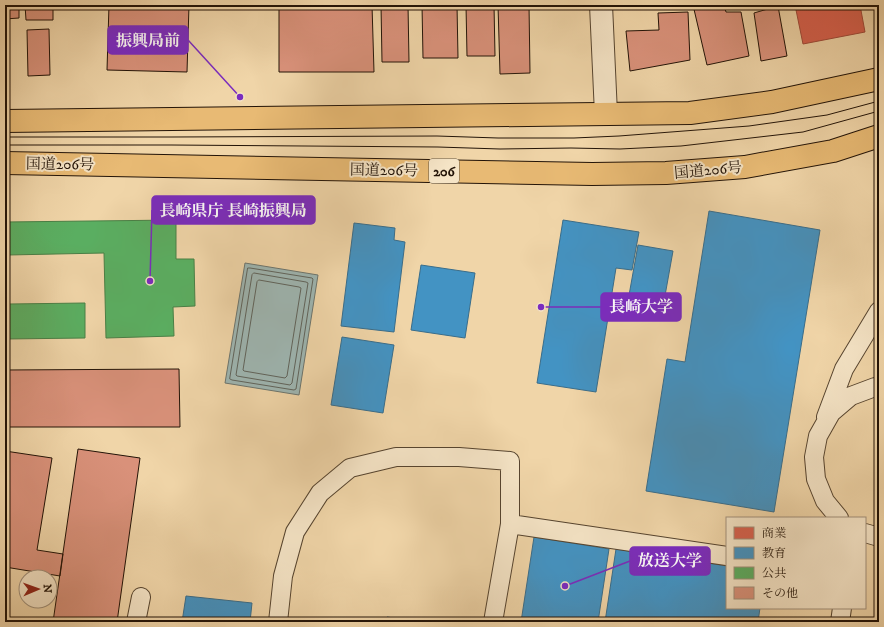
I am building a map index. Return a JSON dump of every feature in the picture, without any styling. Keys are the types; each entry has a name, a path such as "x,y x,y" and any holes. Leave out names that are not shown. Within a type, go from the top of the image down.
{"highway":[{"path":"5,121 690,113 772,102 879,79"},
{"name":"国道206号","path":"5,163 592,174 666,173 745,168 832,151 879,137"}],"street":[{"path":"601,5 606,114"}],"lane":[{"path":"838,517 825,501 816,479 814,457 818,436 844,369 879,311"},
{"path":"818,436 831,413 851,396 875,387 879,387"},
{"path":"278,622 283,576 295,532 320,493 350,468 396,457 459,457 510,461 510,524 493,622"},
{"path":"510,524 726,556"},
{"path":"866,533 879,537"},
{"path":"136,622 141,597"},
{"path":"840,622 842,609"}],"water":[{"path":"245,263 318,275 299,395 225,383"}],"building: 商業":[{"path":"795,5 860,5 865,32 803,44"}],"building: 教育":[{"path":"709,211 820,230 774,512 646,491 667,359 685,362"},
{"path":"563,220 639,232 632,270 616,268 596,392 537,383"},
{"path":"354,223 395,228 394,240 405,242 394,332 341,326"},
{"path":"638,245 673,251 661,318 626,312"},
{"path":"421,265 475,273 465,338 411,330"},
{"path":"342,337 394,345 383,413 331,405"},
{"path":"534,537 609,549 598,622 521,622"},
{"path":"616,549 726,566 726,609 760,609 758,622 605,622"},
{"path":"186,596 252,603 250,622 182,622"},
{"path":"387,617 421,622 387,622"}],"building: 公共":[{"path":"176,220 176,259 194,259 195,306 173,307 174,336 106,338 104,253 8,255 9,304 85,303 85,338 5,339 5,222"}],"building: その他":[{"path":"5,5 19,5 19,18 5,19"},
{"path":"25,5 53,5 53,20 26,20"},
{"path":"109,5 189,5 187,72 107,70"},
{"path":"279,5 372,5 374,72 279,72"},
{"path":"381,5 408,5 409,62 382,62"},
{"path":"422,5 457,5 458,58 423,58"},
{"path":"466,5 494,5 495,56 467,56"},
{"path":"498,5 529,5 530,73 500,74"},
{"path":"693,5 724,5 726,12 741,12 749,56 707,65"},
{"path":"778,6 787,56 761,61 754,13"},
{"path":"688,12 690,60 630,71 626,31 659,30 658,13"},
{"path":"5,27 7,27 8,62 5,62"},
{"path":"49,29 50,75 28,76 27,30"},
{"path":"179,369 180,427 5,427 5,370"},
{"path":"78,449 140,458 117,622 53,622 55,609 58,609 58,587"},
{"path":"5,451 52,458 37,550 63,554 60,576 58,576 58,569 18,569 5,567"}],"tram line":[{"path":"5,137 437,136 574,138 749,126 827,115 879,101"},
{"path":"5,145 620,149 681,146 803,132 879,111"}],"place":[{"name":"振興局前","path":"240,97"},
{"name":"長崎県庁 長崎振興局","path":"150,281"},
{"name":"長崎大学","path":"541,307"},
{"name":"放送大学","path":"565,586"}]}
